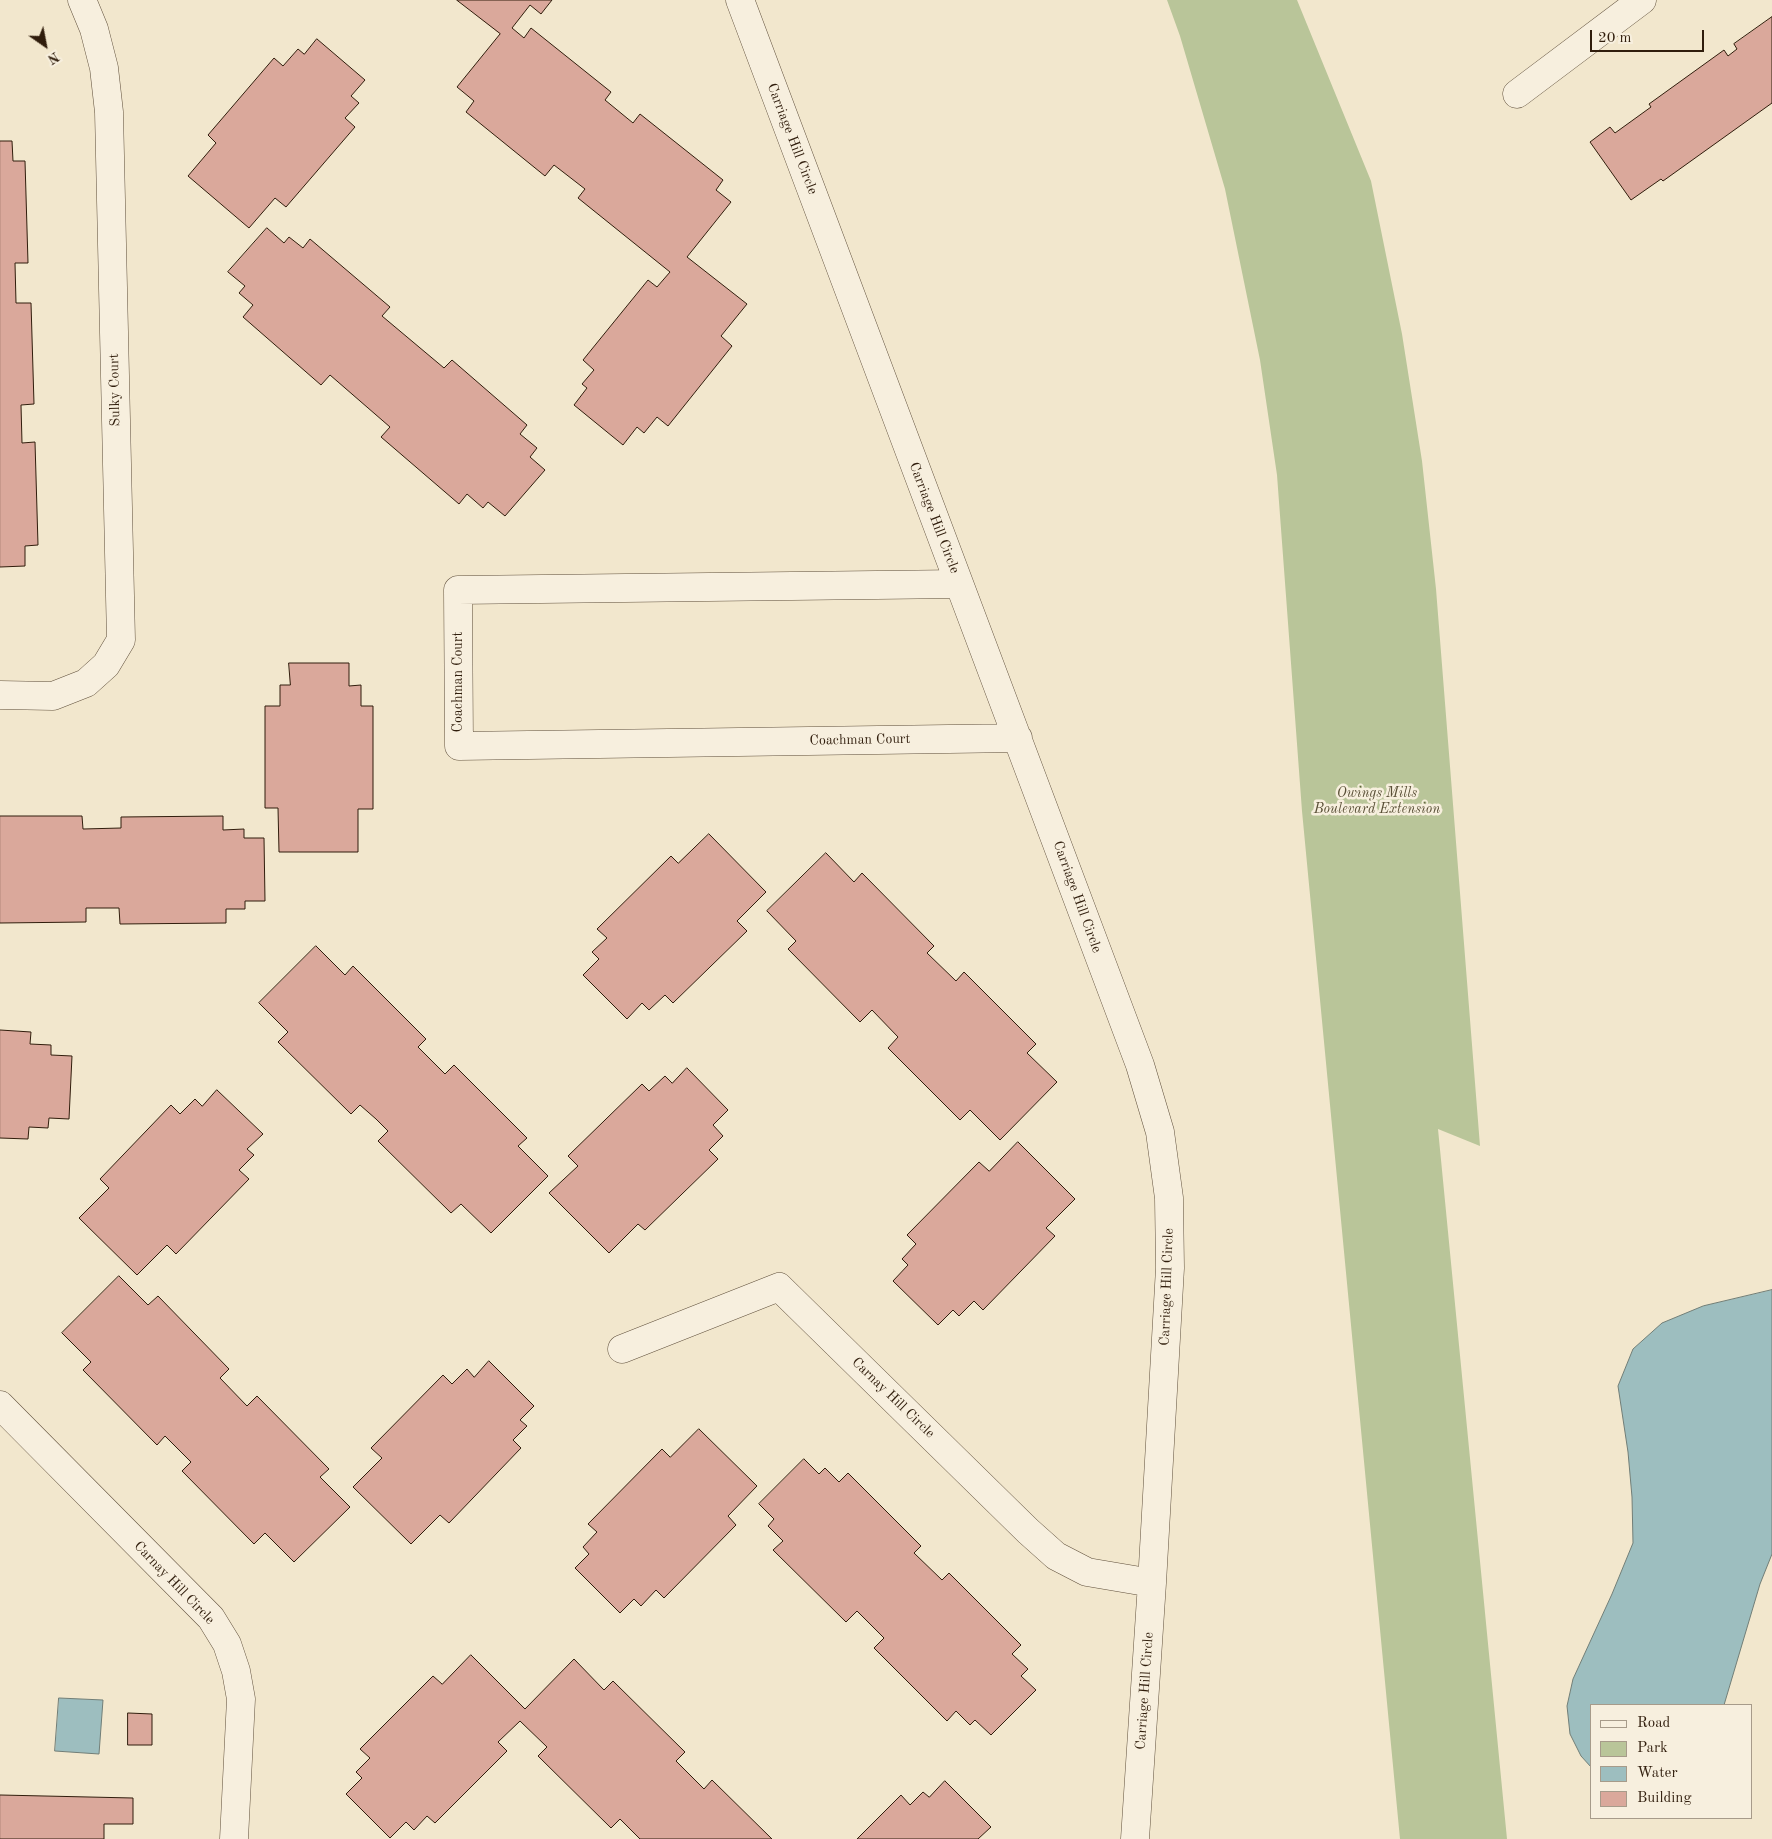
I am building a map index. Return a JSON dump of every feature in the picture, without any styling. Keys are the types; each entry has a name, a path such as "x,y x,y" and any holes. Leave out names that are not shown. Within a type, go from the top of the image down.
{"street":[{"name":"Sulky Court","path":"0,696 53,696 86,683 106,664 121,640 109,112 104,68 94,29 82,0"},
{"name":"Carriage Hill Circle","path":"740,0 1140,1065 1160,1132 1169,1198 1170,1268 1135,1839"},
{"path":"1517,94 1642,0"},
{"name":"Coachman Court","path":"959,584 458,590 459,746 1018,738"},
{"name":"Carnay Hill Circle","path":"622,1349 779,1287 1028,1531 1056,1556 1087,1572 1152,1583"},
{"name":"Carnay Hill Circle","path":"0,1405 211,1618 227,1644 236,1671 241,1699 234,1839"}],"green space":[{"name":"Owings Mills Boulevard Extension","path":"1167,0 1297,0 1371,181 1402,334 1422,461 1436,589 1480,1146 1438,1129 1507,1839 1400,1839 1302,811 1277,475 1260,360 1225,189 1180,36"}],"water":[{"path":"1772,1290 1772,1554 1760,1584 1724,1704 1590,1704 1590,1766 1581,1756 1570,1734 1567,1706 1573,1679 1633,1543 1632,1497 1628,1452 1618,1386 1633,1349 1662,1323 1703,1306"},
{"path":"59,1698 103,1700 99,1754 55,1751"}],"building":[{"path":"457,0 552,0 541,14 530,5 512,28 524,38 531,28 611,92 605,100 633,123 640,114 723,180 716,190 731,202 687,257 747,304 721,336 732,346 668,426 657,417 644,433 637,427 623,445 574,405 587,388 582,384 594,370 583,360 648,280 657,287 670,272 578,198 585,189 554,165 545,176 466,112 474,101 457,87 500,34"},
{"path":"1772,17 1772,103 1663,181 1661,179 1631,200 1590,142 1610,127 1615,133 1651,107 1649,104 1724,50 1728,56 1737,49 1734,44"},
{"path":"317,39 365,80 351,96 359,103 345,118 355,127 286,207 275,198 249,228 188,176 216,143 208,135 274,58 283,66 298,49 304,54"},
{"path":"0,141 12,141 13,161 25,161 28,263 15,263 16,303 31,303 34,404 21,405 22,443 35,442 38,545 25,546 25,566 0,567"},
{"path":"267,228 284,243 289,237 303,248 310,239 390,307 382,316 444,368 452,360 527,425 520,434 537,448 530,457 545,470 505,516 488,502 483,508 467,494 459,504 381,437 390,427 330,375 321,385 243,317 253,305 239,293 245,286 228,272"},
{"path":"289,663 349,663 349,686 361,685 361,706 373,706 373,809 358,809 358,852 279,852 278,808 265,808 265,706 280,706 280,685 290,685"},
{"path":"0,816 82,816 83,829 121,828 121,817 223,816 223,830 244,829 244,838 264,838 265,901 245,901 245,909 226,909 226,923 120,924 119,908 86,908 86,922 0,923"},
{"path":"709,834 766,892 737,921 747,931 673,1003 665,995 649,1010 642,1003 627,1019 583,975 599,959 592,952 607,938 597,929 671,856 678,863"},
{"path":"826,853 854,882 862,873 934,946 927,953 956,981 964,972 1036,1044 1027,1053 1057,1082 1000,1140 970,1110 960,1120 888,1048 898,1037 872,1010 860,1022 788,949 796,941 767,911"},
{"path":"316,946 345,975 353,966 426,1039 418,1047 445,1074 454,1065 527,1138 518,1146 548,1176 491,1233 461,1204 451,1213 378,1141 388,1131 376,1119 360,1105 351,1114 278,1042 288,1032 259,1003"},
{"path":"0,1030 31,1032 30,1044 51,1045 51,1055 72,1056 69,1119 49,1118 48,1128 29,1127 28,1139 0,1138"},
{"path":"687,1068 728,1110 713,1125 723,1136 709,1150 718,1159 645,1230 638,1224 609,1253 549,1193 578,1166 568,1156 642,1084 649,1091 665,1076 672,1083"},
{"path":"217,1090 263,1134 247,1149 254,1155 239,1170 249,1179 176,1254 167,1245 137,1275 79,1218 109,1188 100,1179 171,1105 180,1114 195,1099 202,1106"},
{"path":"1018,1142 1075,1199 1046,1228 1055,1236 983,1310 974,1301 959,1316 953,1310 938,1325 893,1281 908,1265 902,1259 916,1244 907,1235 979,1162 989,1171"},
{"path":"119,1276 148,1305 158,1296 229,1369 220,1378 247,1406 257,1396 329,1469 320,1477 350,1507 294,1562 265,1533 254,1544 182,1471 191,1462 165,1436 157,1445 83,1370 91,1362 62,1333"},
{"path":"489,1361 534,1406 520,1420 527,1426 513,1440 521,1448 449,1523 440,1515 411,1544 353,1487 382,1458 371,1448 443,1375 452,1384 467,1369 474,1377"},
{"path":"699,1429 757,1486 728,1516 736,1525 664,1598 656,1590 641,1606 634,1599 620,1613 575,1568 589,1554 583,1547 597,1532 588,1524 662,1449 670,1457"},
{"path":"804,1459 819,1474 825,1468 839,1482 848,1473 921,1546 914,1553 942,1580 949,1573 1021,1645 1012,1654 1028,1669 1021,1676 1036,1690 991,1735 975,1720 970,1725 956,1711 947,1721 874,1648 884,1638 857,1611 846,1622 773,1550 783,1541 768,1526 774,1519 759,1504"},
{"path":"471,1655 525,1709 574,1659 604,1690 613,1681 685,1752 676,1761 704,1789 712,1780 772,1839 640,1839 620,1819 611,1828 538,1756 547,1747 520,1721 498,1742 507,1751 435,1823 427,1816 414,1830 406,1822 390,1838 346,1794 362,1778 356,1772 370,1758 360,1749 433,1676 442,1684"},
{"path":"128,1713 152,1714 152,1745 128,1745"},
{"path":"945,1781 991,1827 978,1839 857,1839 901,1795 910,1805 923,1792 929,1797"},
{"path":"0,1795 133,1798 133,1824 104,1824 104,1839 0,1839"}]}
